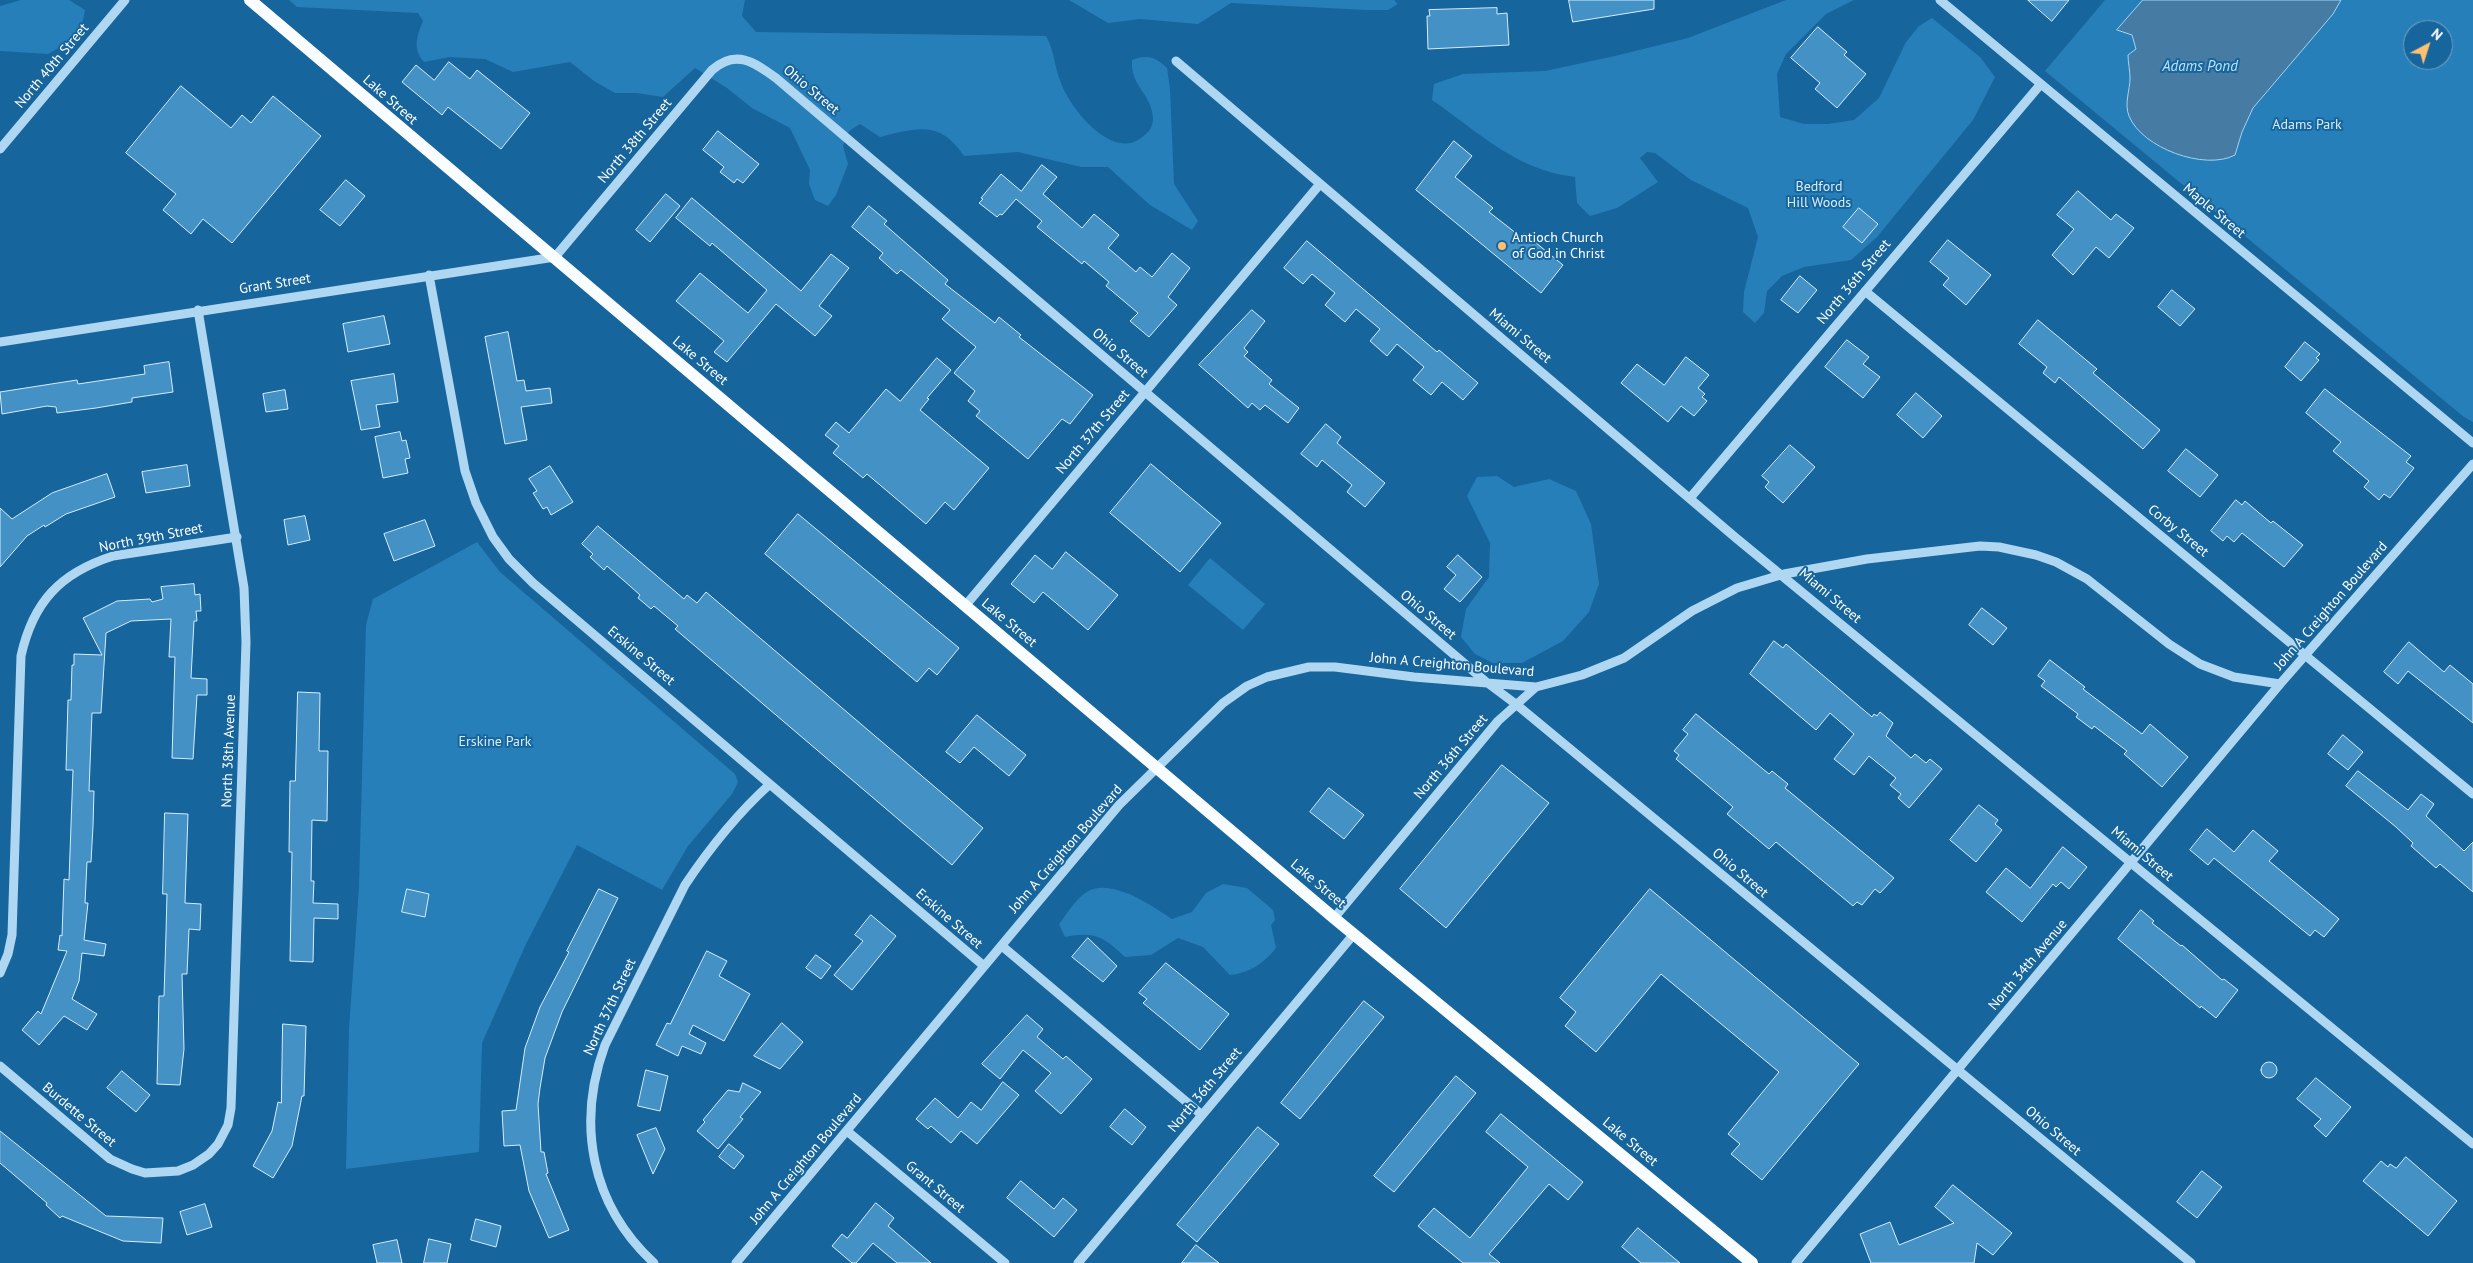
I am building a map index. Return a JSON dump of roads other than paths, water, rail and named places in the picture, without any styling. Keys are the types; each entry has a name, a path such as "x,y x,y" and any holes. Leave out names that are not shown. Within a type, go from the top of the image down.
{"main road":[{"name":"Lake Street","path":"250,0 1334,918 1752,1263"}],"street":[{"name":"North 40th Street","path":"0,149 125,0"},
{"name":"Maple Street","path":"1940,0 2040,85 2473,442"},
{"name":"North 38th Street","path":"555,257 712,70 721,62 733,59 746,60"},
{"name":"Ohio Street","path":"746,60 757,64 776,78 1485,681 1517,705 2191,1263"},
{"name":"Miami Street","path":"1176,61 1690,498 2473,1144"},
{"name":"North 36th Street","path":"1690,498 2040,85"},
{"name":"North 37th Street","path":"965,606 1320,184"},
{"name":"Grant Street","path":"0,342 198,310 555,257"},
{"name":"Erskine Street","path":"429,275 465,471 476,503 493,537 510,559 533,583 984,966"},
{"name":"Corby Street","path":"1865,291 2473,794"},
{"name":"North 38th Avenue","path":"178,1171 193,1165 218,1144 228,1125 231,1108 246,642 244,588 198,310"},
{"name":"John A Creighton Boulevard","path":"736,1263 1119,805 1223,703 1247,686 1284,672 1309,667 1335,667 1414,677 1485,681 1536,687 1602,668 1645,645 1692,611 1737,588 1784,574 1867,558 1936,549 1999,547 2036,555 2056,562 2087,579 2169,644 2200,664 2234,677 2280,684 2473,464"},
{"name":"North 39th Street","path":"0,973 8,954 12,934 22,656 26,633 36,611 63,580 112,556 236,537"},
{"name":"North 34th Avenue","path":"1796,1263 2280,684"},
{"name":"North 36th Street","path":"1334,918 1498,721 1536,687"},
{"name":"North 37th Street","path":"654,1263 621,1225 598,1177 592,1149 590,1124 592,1093 597,1068 606,1045 685,885 752,800 770,784"},
{"name":"North 36th Street","path":"1078,1263 1354,934"},
{"name":"Erskine Street","path":"1002,946 1202,1115"},
{"name":"Burdette Street","path":"0,1066 110,1159 132,1170 145,1173 178,1171"},
{"name":"Grant Street","path":"847,1131 1005,1263"}],"water":[{"name":"Adams Pond","path":"2143,0 2341,0 2333,14 2253,108 2242,132 2235,155 2222,159 2208,160 2176,154 2160,147 2136,128 2129,116 2127,107 2130,78 2128,55 2136,49 2132,35 2117,30"}],"place":[{"name":"Antioch Church of God in Christ","path":"1502,246"}],"park label":[{"name":"Adams Park","path":"2307,125"},
{"name":"Bedford Hill Woods","path":"1819,196"},
{"name":"Erskine Park","path":"495,742"}]}
